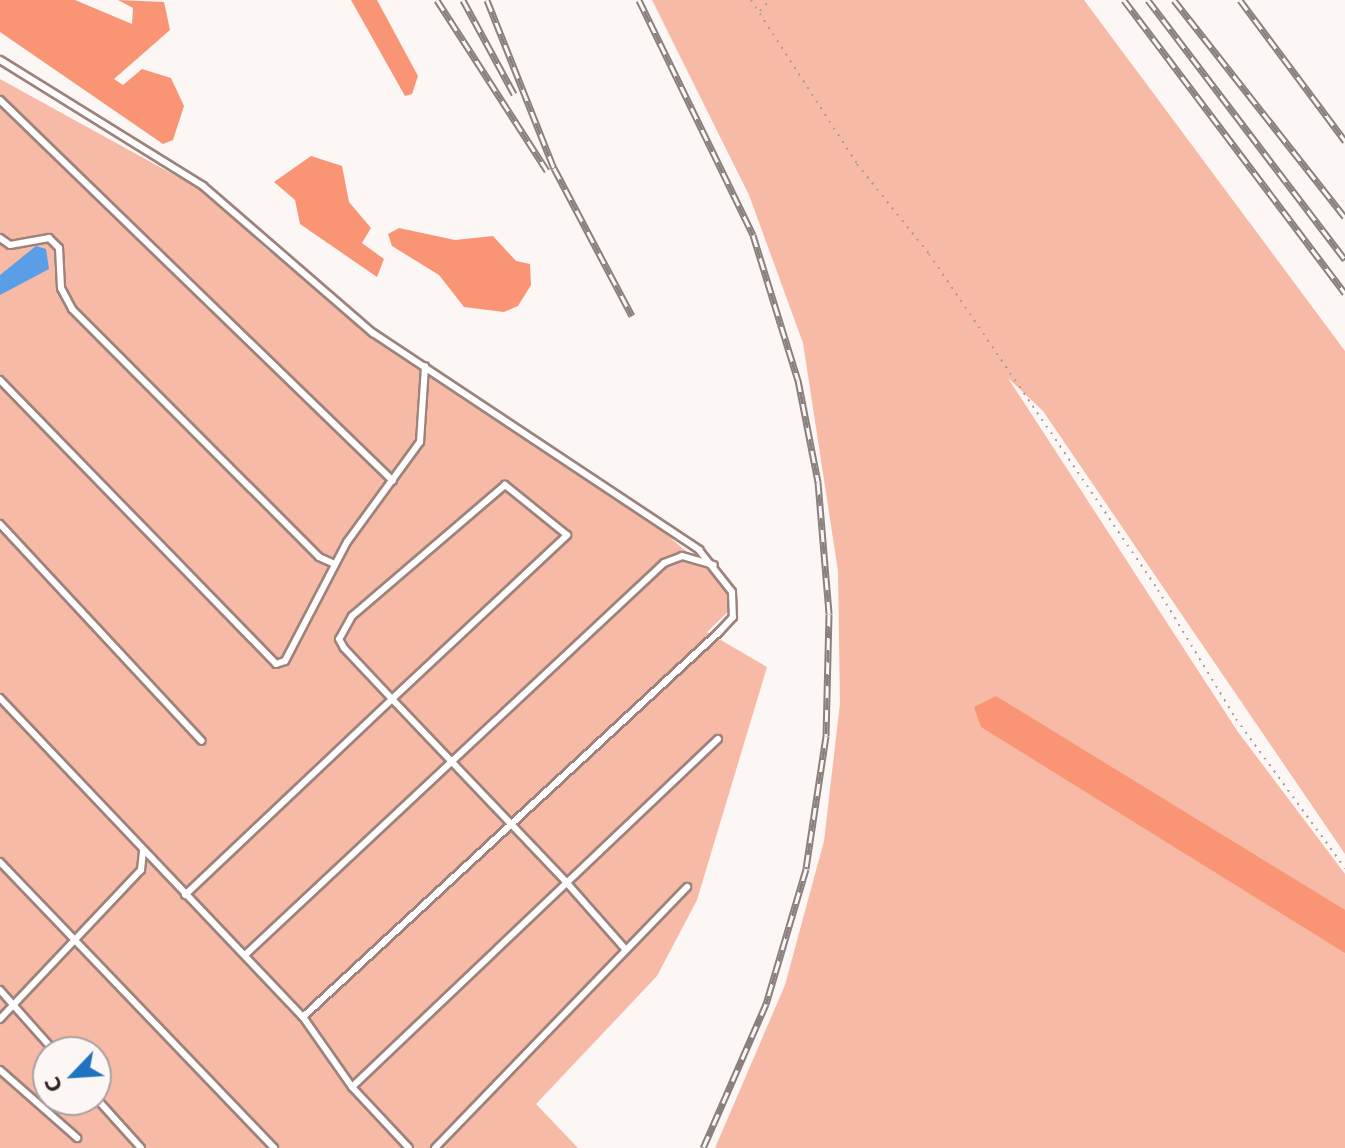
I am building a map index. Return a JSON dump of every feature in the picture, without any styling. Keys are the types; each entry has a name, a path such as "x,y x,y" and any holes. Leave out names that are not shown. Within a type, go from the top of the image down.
{"lane":[{"path":"0,60 203,186 306,279 425,366 714,565 732,592 733,617 303,1017"},
{"path":"0,100 393,481"},
{"path":"0,238 10,245 33,236 59,248 61,288 72,309 319,557 335,564"},
{"path":"0,380 276,664 285,661 335,564 393,481 423,431 425,366"},
{"path":"185,895 392,699 567,535 517,490 493,487 342,628 344,648 392,699 567,883 626,950"},
{"path":"0,524 202,741"},
{"path":"245,955 449,759 664,563 682,556 714,565"},
{"path":"0,698 303,1017 352,1087 409,1148"},
{"path":"352,1087 718,739"},
{"path":"0,1019 76,943 141,870 143,850"},
{"path":"0,862 274,1148"},
{"path":"435,1148 687,887"},
{"path":"0,990 41,1036"},
{"path":"0,1070 77,1138"},
{"path":"112,1116 141,1148"}],"path":[{"path":"751,0 857,164 929,254 1158,590 1236,719 1345,868"},
{"path":"759,12 770,0"}],"shaded area":[{"path":"0,0 75,0 132,24 133,8 118,0 164,2 170,30 114,79 123,85 142,69 171,78 184,106 173,140 163,144 0,32"},
{"path":"351,0 377,0 418,76 412,94 405,96"},
{"path":"652,0 1084,0 1345,351 1345,854 1043,411 1008,378 1238,732 1345,874 1345,1148 715,1148 785,985 824,841 840,703 838,571 803,343 749,195"},
{"path":"0,79 216,198 265,248 422,367 653,523 730,589 734,606 707,632 767,667 697,900 657,976 536,1104 578,1148 0,1148"},
{"path":"311,156 342,166 349,202 371,228 362,243 384,259 377,277 300,224 295,200 274,182"},
{"path":"399,228 455,240 493,236 516,261 530,264 531,285 518,306 504,312 464,307 439,275 392,246 388,234"},
{"path":"996,696 1345,910 1345,953 981,727 974,707"}],"water":[{"path":"36,246 46,249 49,269 0,295 0,275"}],"railway":[{"path":"437,0 547,171"},
{"path":"463,0 514,94"},
{"path":"487,0 554,168 632,316"},
{"path":"639,0 753,235 798,380 818,482 829,614 826,736 806,869 766,1004 703,1148"},
{"path":"1124,0 1345,293"},
{"path":"1148,0 1345,260"},
{"path":"1174,0 1345,217"},
{"path":"1240,0 1345,141"}]}
